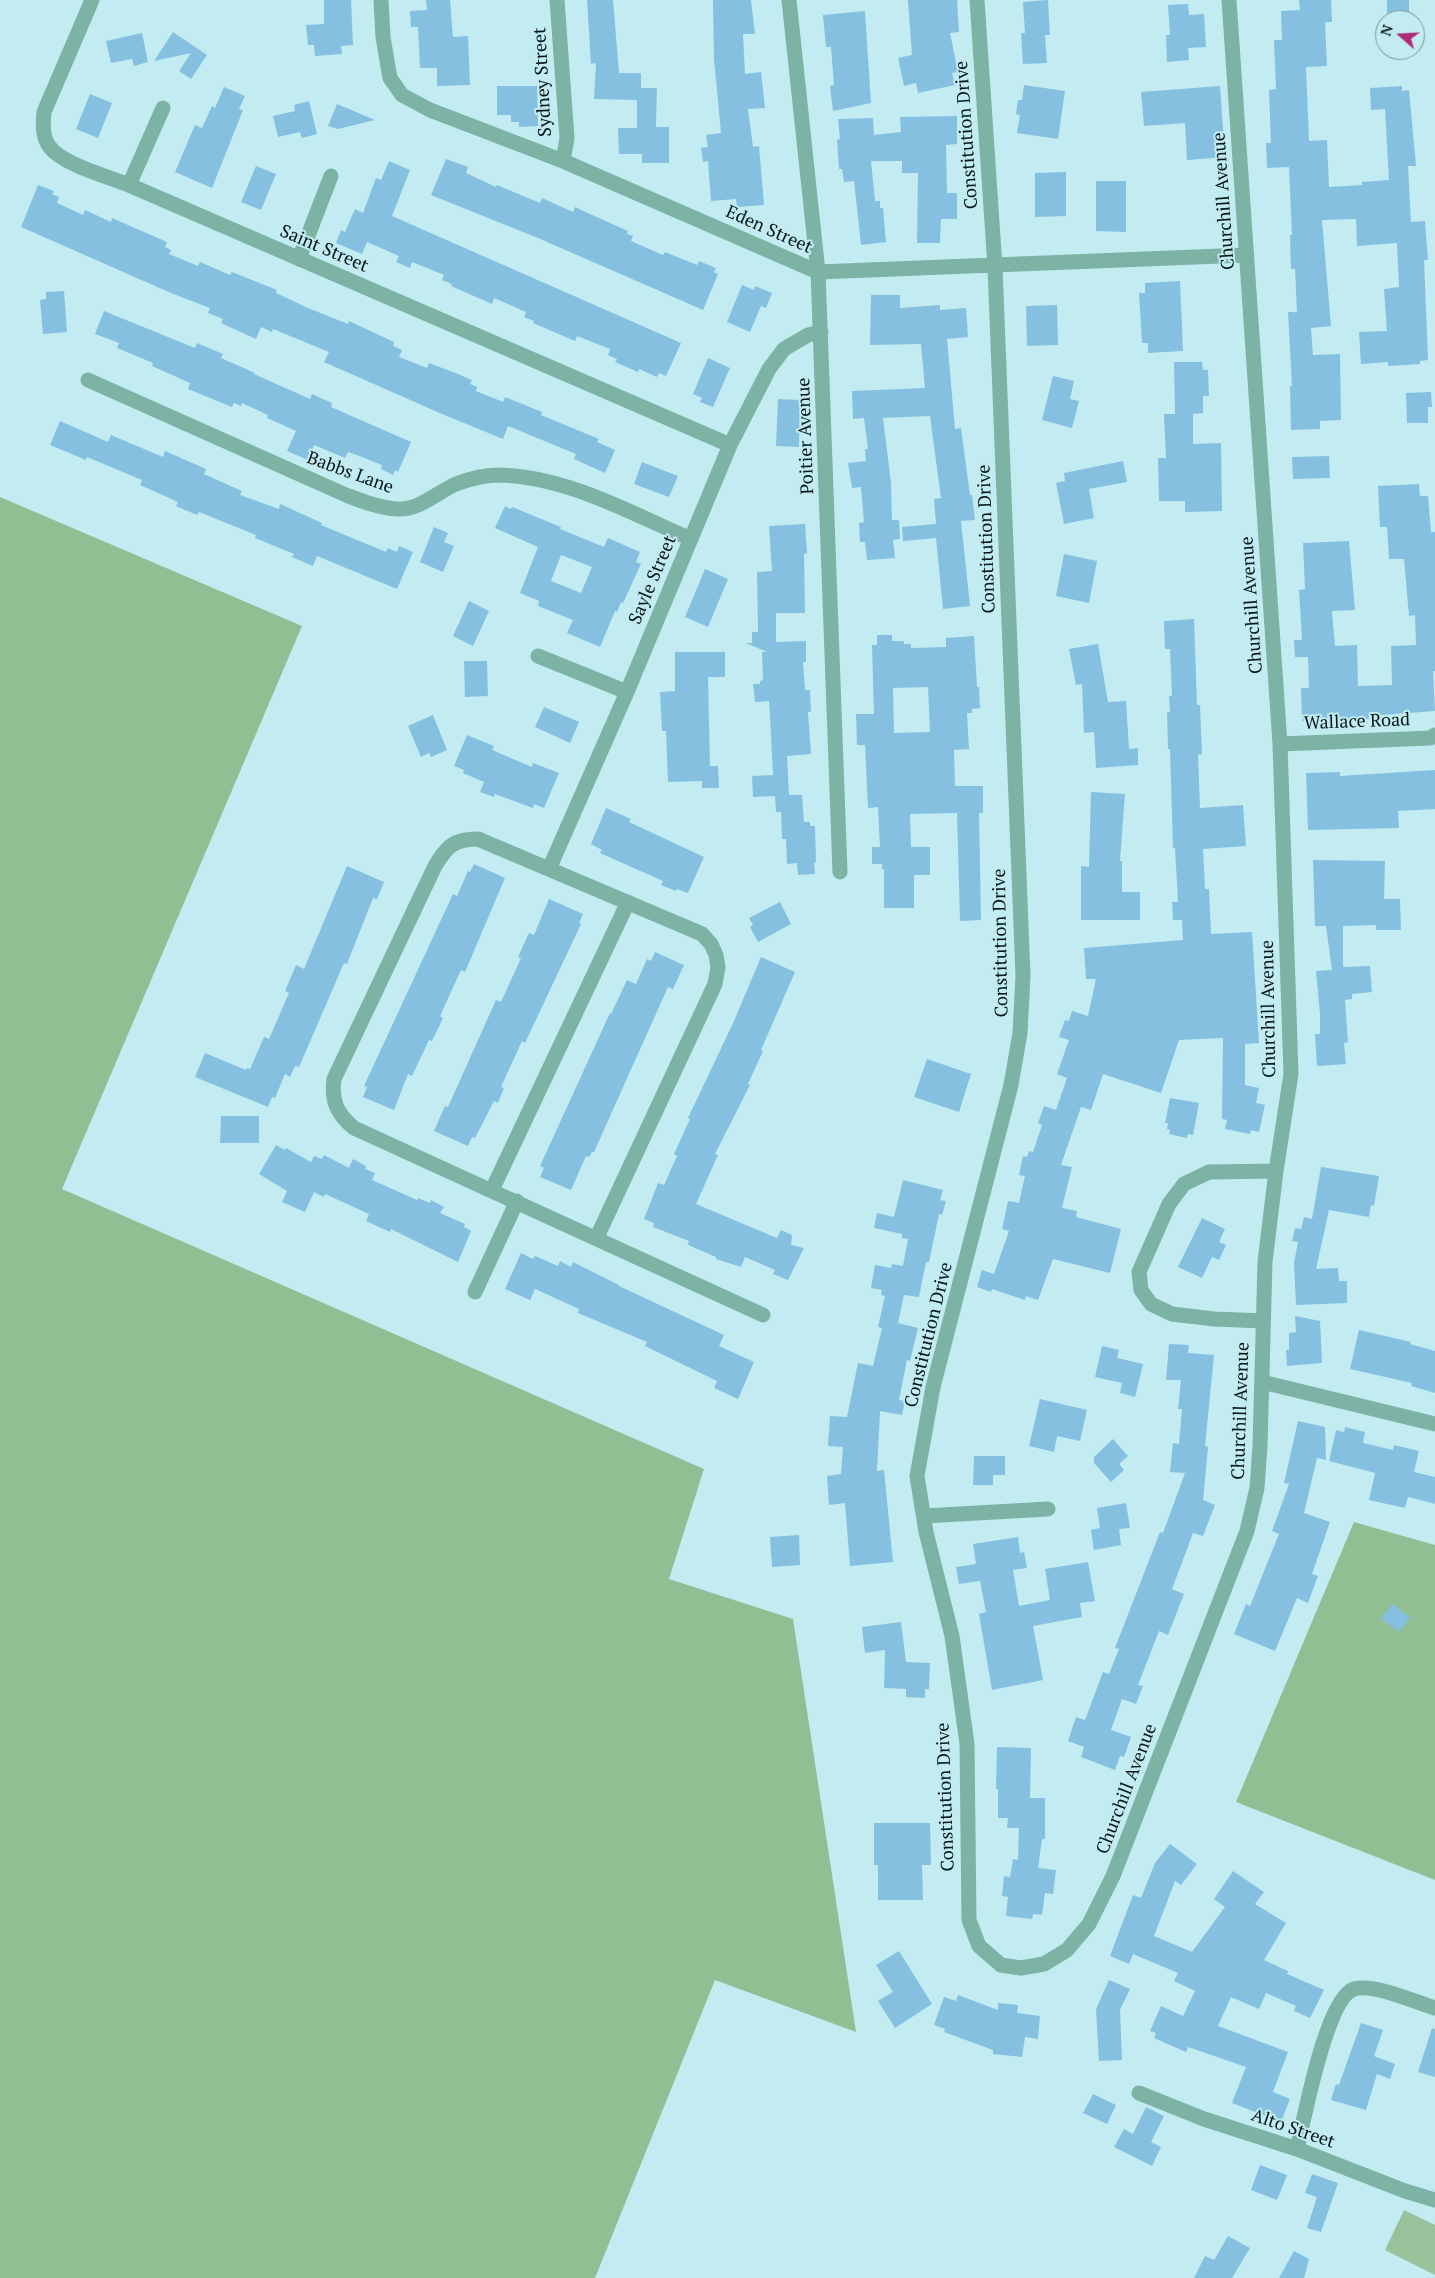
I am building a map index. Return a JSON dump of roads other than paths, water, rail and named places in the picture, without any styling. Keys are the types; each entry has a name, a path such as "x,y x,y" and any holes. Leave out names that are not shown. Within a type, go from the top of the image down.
{"street":[{"name":"Saint Street","path":"92,0 44,112 43,130 49,146 65,159 130,185 730,445"},
{"name":"Eden Street","path":"381,0 382,37 390,78 402,96 430,110 563,161 818,272 995,267 1246,255"},
{"name":"Sydney Street","path":"557,0 567,138 563,161"},
{"name":"Poitier Avenue","path":"789,0 818,272 840,872"},
{"name":"Constitution Drive","path":"977,0 995,267 1023,976 1020,1033 1011,1085 933,1387 918,1476 924,1516 952,1636 967,1744 969,1920 979,1946 1001,1965 1021,1968 1044,1964"},
{"name":"Churchill Avenue","path":"1044,1964 1067,1950 1089,1924 1113,1876 1247,1531 1257,1488 1265,1262 1276,1170 1291,1074 1280,744 1229,0"},
{"path":"130,185 163,108"},
{"path":"299,259 332,176"},
{"name":"Sayle Street","path":"549,869 730,445 769,369 784,349 808,335 821,332"},
{"name":"Babbs Lane","path":"88,380 377,507 398,510 414,506 456,484 477,478 500,475 541,480 584,492 691,539"},
{"path":"538,656 626,692"},
{"name":"Wallace Road","path":"1280,744 1430,738 1435,736"},
{"path":"597,1238 715,984 718,967 716,955 711,944 702,934 478,839 466,839 455,842 444,851 334,1079 332,1094 342,1118 354,1128 763,1315"},
{"path":"492,1190 628,902"},
{"path":"1263,1322 1172,1314 1151,1304 1141,1290 1140,1272 1169,1204 1184,1184 1209,1172 1276,1170"},
{"path":"475,1292 517,1201"},
{"path":"1262,1382 1435,1424"},
{"path":"924,1516 1048,1508"},
{"path":"1297,2149 1311,2086 1328,2026 1340,2001 1353,1990 1371,1988 1435,2008"},
{"name":"Alto Street","path":"1140,2093 1204,2119 1297,2149 1405,2191 1435,2200"}]}
